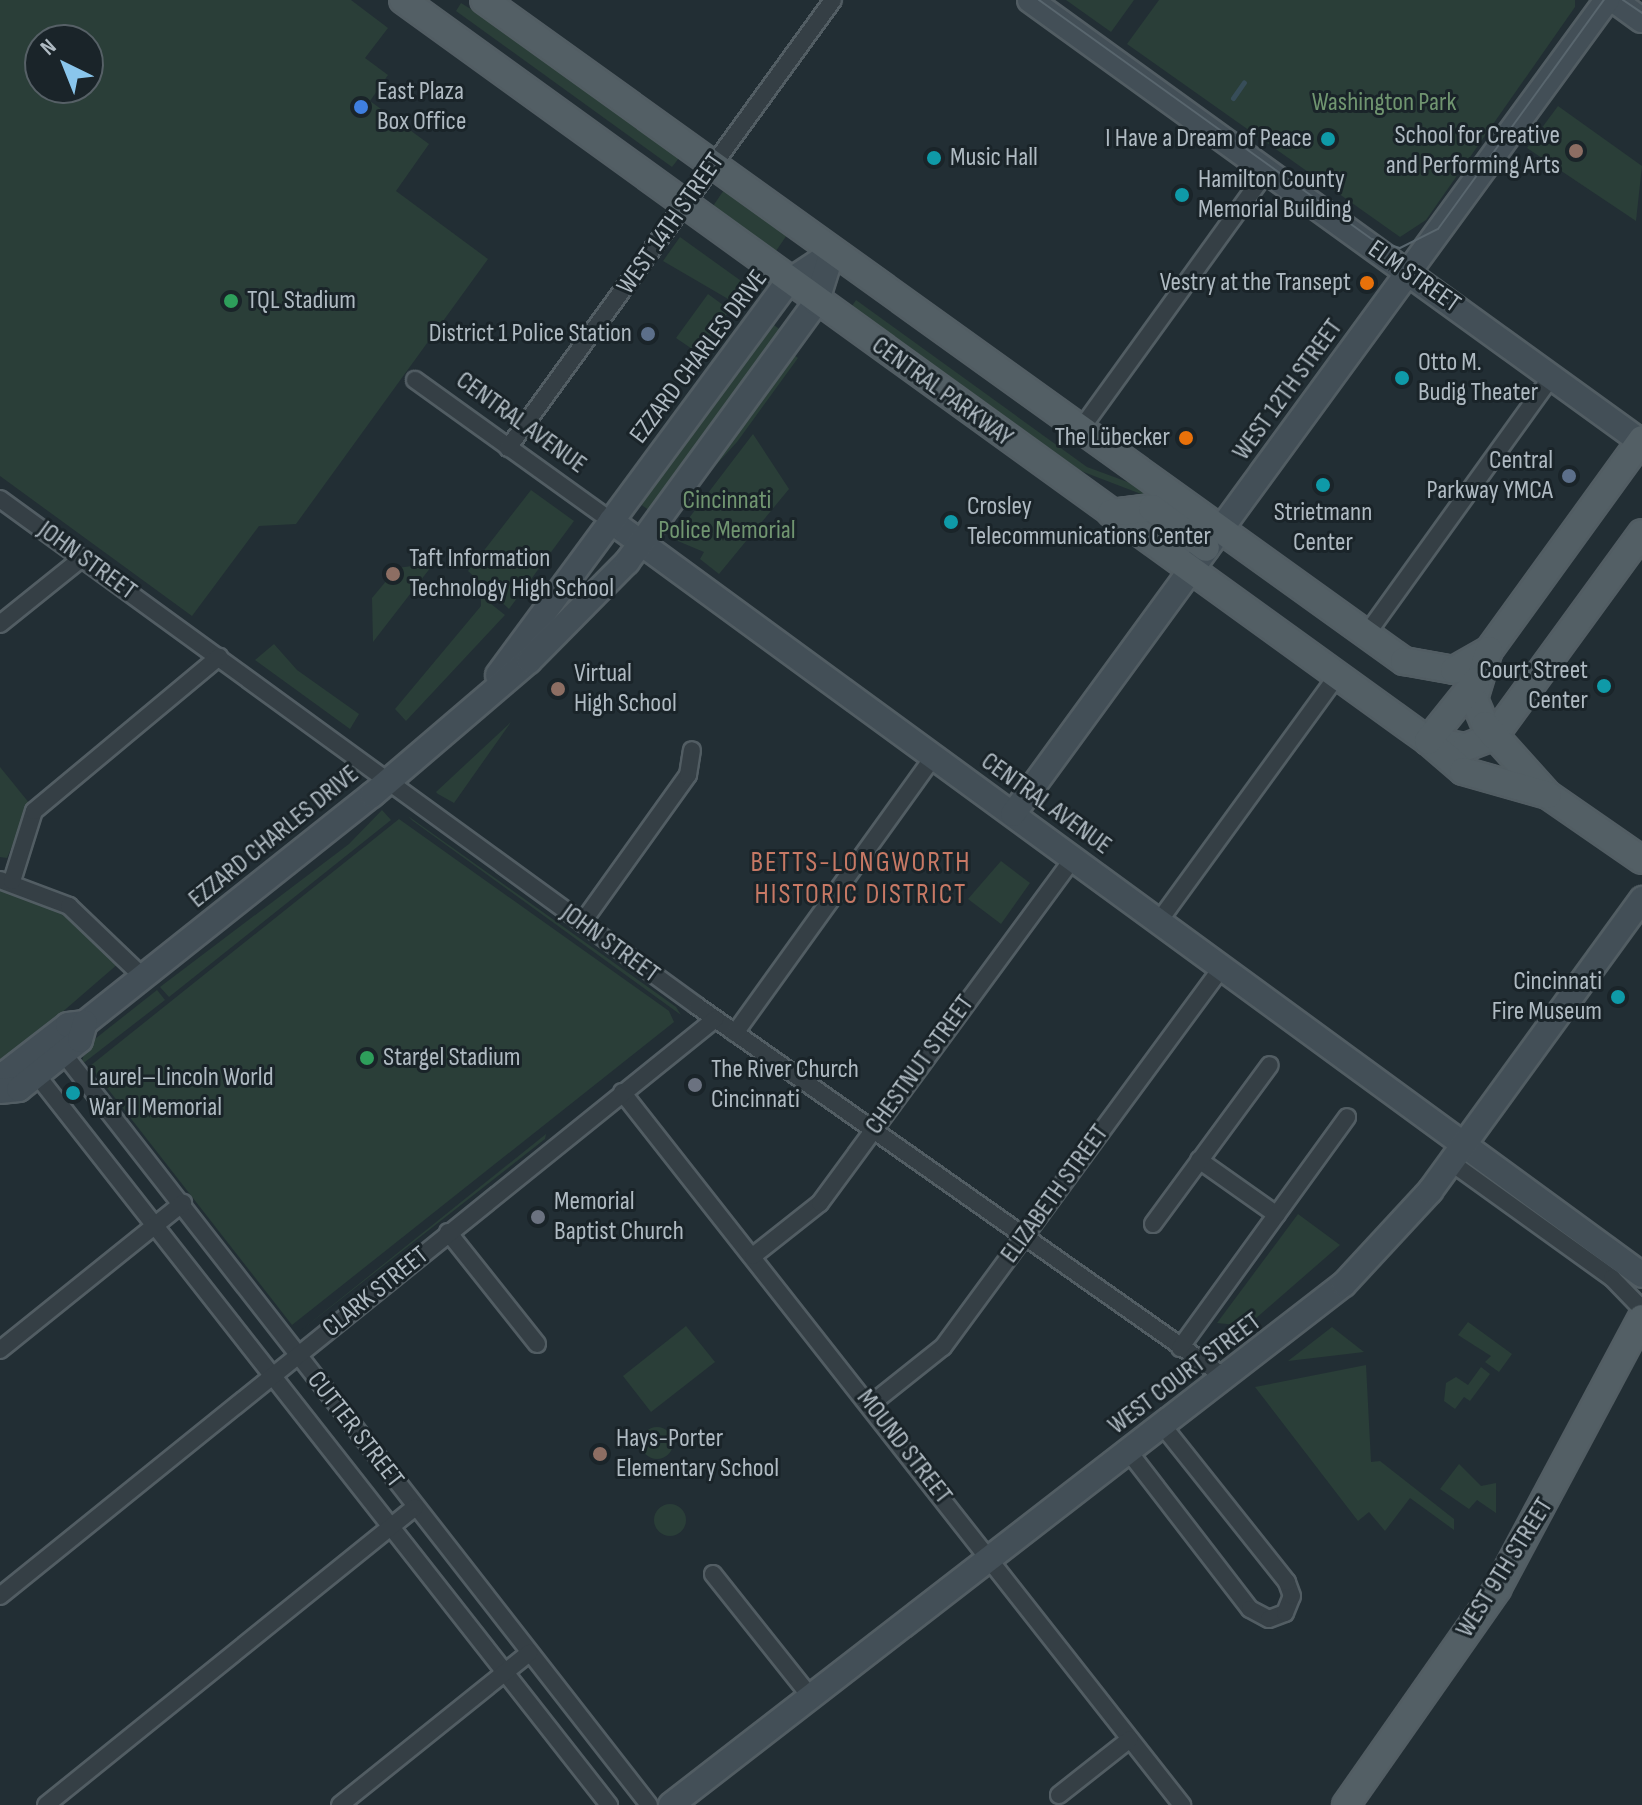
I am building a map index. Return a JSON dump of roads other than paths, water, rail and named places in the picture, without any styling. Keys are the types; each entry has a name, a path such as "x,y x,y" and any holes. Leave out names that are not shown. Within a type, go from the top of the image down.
{"main road":[{"name":"CENTRAL PARKWAY","path":"484,0 1078,433 1213,539 1404,661 1438,671 1468,666 1489,650"},
{"name":"ELM STREET","path":"1030,0 1641,440"},
{"name":"WEST 12TH STREET","path":"1013,814 1607,0"},
{"path":"1614,0 1642,20"},
{"name":"CENTRAL PARKWAY","path":"415,4 816,303 1428,741 1466,747 1494,736"},
{"name":"EZZARD CHARLES DRIVE","path":"491,686 788,282 832,253"},
{"name":"EZZARD CHARLES DRIVE","path":"0,1090 6,1073 68,1025 85,1023 389,780 491,686 529,661 642,544 816,303 832,253"},
{"path":"1548,795 1463,771 1428,741 1476,681 1489,650 1641,440"},
{"path":"1111,513 1152,508 1213,539"},
{"name":"CENTRAL AVENUE","path":"611,521 1222,967 1459,1154 1642,1275"},
{"path":"1494,736 1642,533"},
{"path":"1476,681 1477,714 1548,795 1642,860"},
{"name":"WEST COURT STREET","path":"671,1805 993,1561 1344,1284 1459,1154 1642,899"},
{"name":"EZZARD CHARLES DRIVE","path":"0,1090 36,1074 80,1040 85,1023"},
{"name":"WEST 9TH STREET","path":"1346,1805 1497,1589 1642,1318"}],"street":[{"name":"WEST 14TH STREET","path":"508,448 833,0"},
{"path":"1078,433 1267,171"},
{"path":"1366,635 1552,376"},
{"name":"CENTRAL AVENUE","path":"415,380 611,521"},
{"name":"JOHN STREET","path":"0,499 715,1019 875,1128 1226,1378"},
{"path":"0,624 82,558"},
{"path":"143,977 86,918 6,880 34,811 219,657"},
{"path":"1159,921 1338,675"},
{"path":"582,923 688,775 692,750"},
{"path":"735,1033 934,756"},
{"name":"CHESTNUT STREET","path":"753,1256 820,1203 1073,859"},
{"name":"ELIZABETH STREET","path":"870,1405 943,1347 1222,967"},
{"name":"CLARK STREET","path":"0,1596 715,1019"},
{"name":"CUTTER STREET","path":"63,1053 183,1203 297,1356 649,1805"},
{"path":"1153,1224 1270,1065"},
{"name":"CUTTER STREET","path":"36,1074 609,1805"},
{"name":"MOUND STREET","path":"622,1092 1182,1805"},
{"path":"1180,1348 1347,1117"},
{"name":"CENTRAL AVENUE","path":"1459,1154 1612,1278 1642,1309"},
{"path":"1199,1160 1277,1215"},
{"path":"0,1350 183,1203"},
{"path":"448,1232 537,1344"},
{"path":"1129,1452 1250,1609 1269,1619 1285,1613 1292,1596 1287,1582 1163,1426"},
{"path":"46,1805 415,1507"},
{"path":"713,1574 811,1697"},
{"path":"340,1805 529,1653"},
{"path":"1059,1795 1130,1739"}],"waterway":[{"path":"1233,98 1244,82"}],"tram line":[{"path":"1039,0 1372,239 1400,248 1438,229 1604,0"},
{"path":"1623,0 1642,13"}],"place":[{"name":"East Plaza Box Office","path":"361,107"},
{"name":"I Have a Dream of Peace","path":"1328,139"},
{"name":"School for Creative and Performing Arts","path":"1576,151"},
{"name":"Music Hall","path":"934,158"},
{"name":"Hamilton County Memorial Building","path":"1182,195"},
{"name":"Vestry at the Transept","path":"1367,283"},
{"name":"TQL Stadium","path":"231,301"},
{"name":"District 1 Police Station","path":"648,334"},
{"name":"Otto M. Budig Theater","path":"1402,378"},
{"name":"The Lübecker","path":"1186,438"},
{"name":"Central Parkway YMCA","path":"1569,476"},
{"name":"Strietmann Center","path":"1323,485"},
{"name":"Crosley Telecommunications Center","path":"951,522"},
{"name":"Taft Information Technology High School","path":"393,574"},
{"name":"Court Street Center","path":"1604,686"},
{"name":"Virtual High School","path":"558,689"},
{"name":"Cincinnati Fire Museum","path":"1618,997"},
{"name":"Stargel Stadium","path":"367,1058"},
{"name":"The River Church Cincinnati","path":"695,1085"},
{"name":"Laurel–Lincoln World War II Memorial","path":"73,1093"},
{"name":"Memorial Baptist Church","path":"538,1217"},
{"name":"Hays-Porter Elementary School","path":"600,1454"}],"district":[{"name":"BETTS-LONGWORTH HISTORIC DISTRICT","path":"861,879"}],"park label":[{"name":"Washington Park","path":"1384,103"},
{"name":"Cincinnati Police Memorial","path":"727,516"}]}
